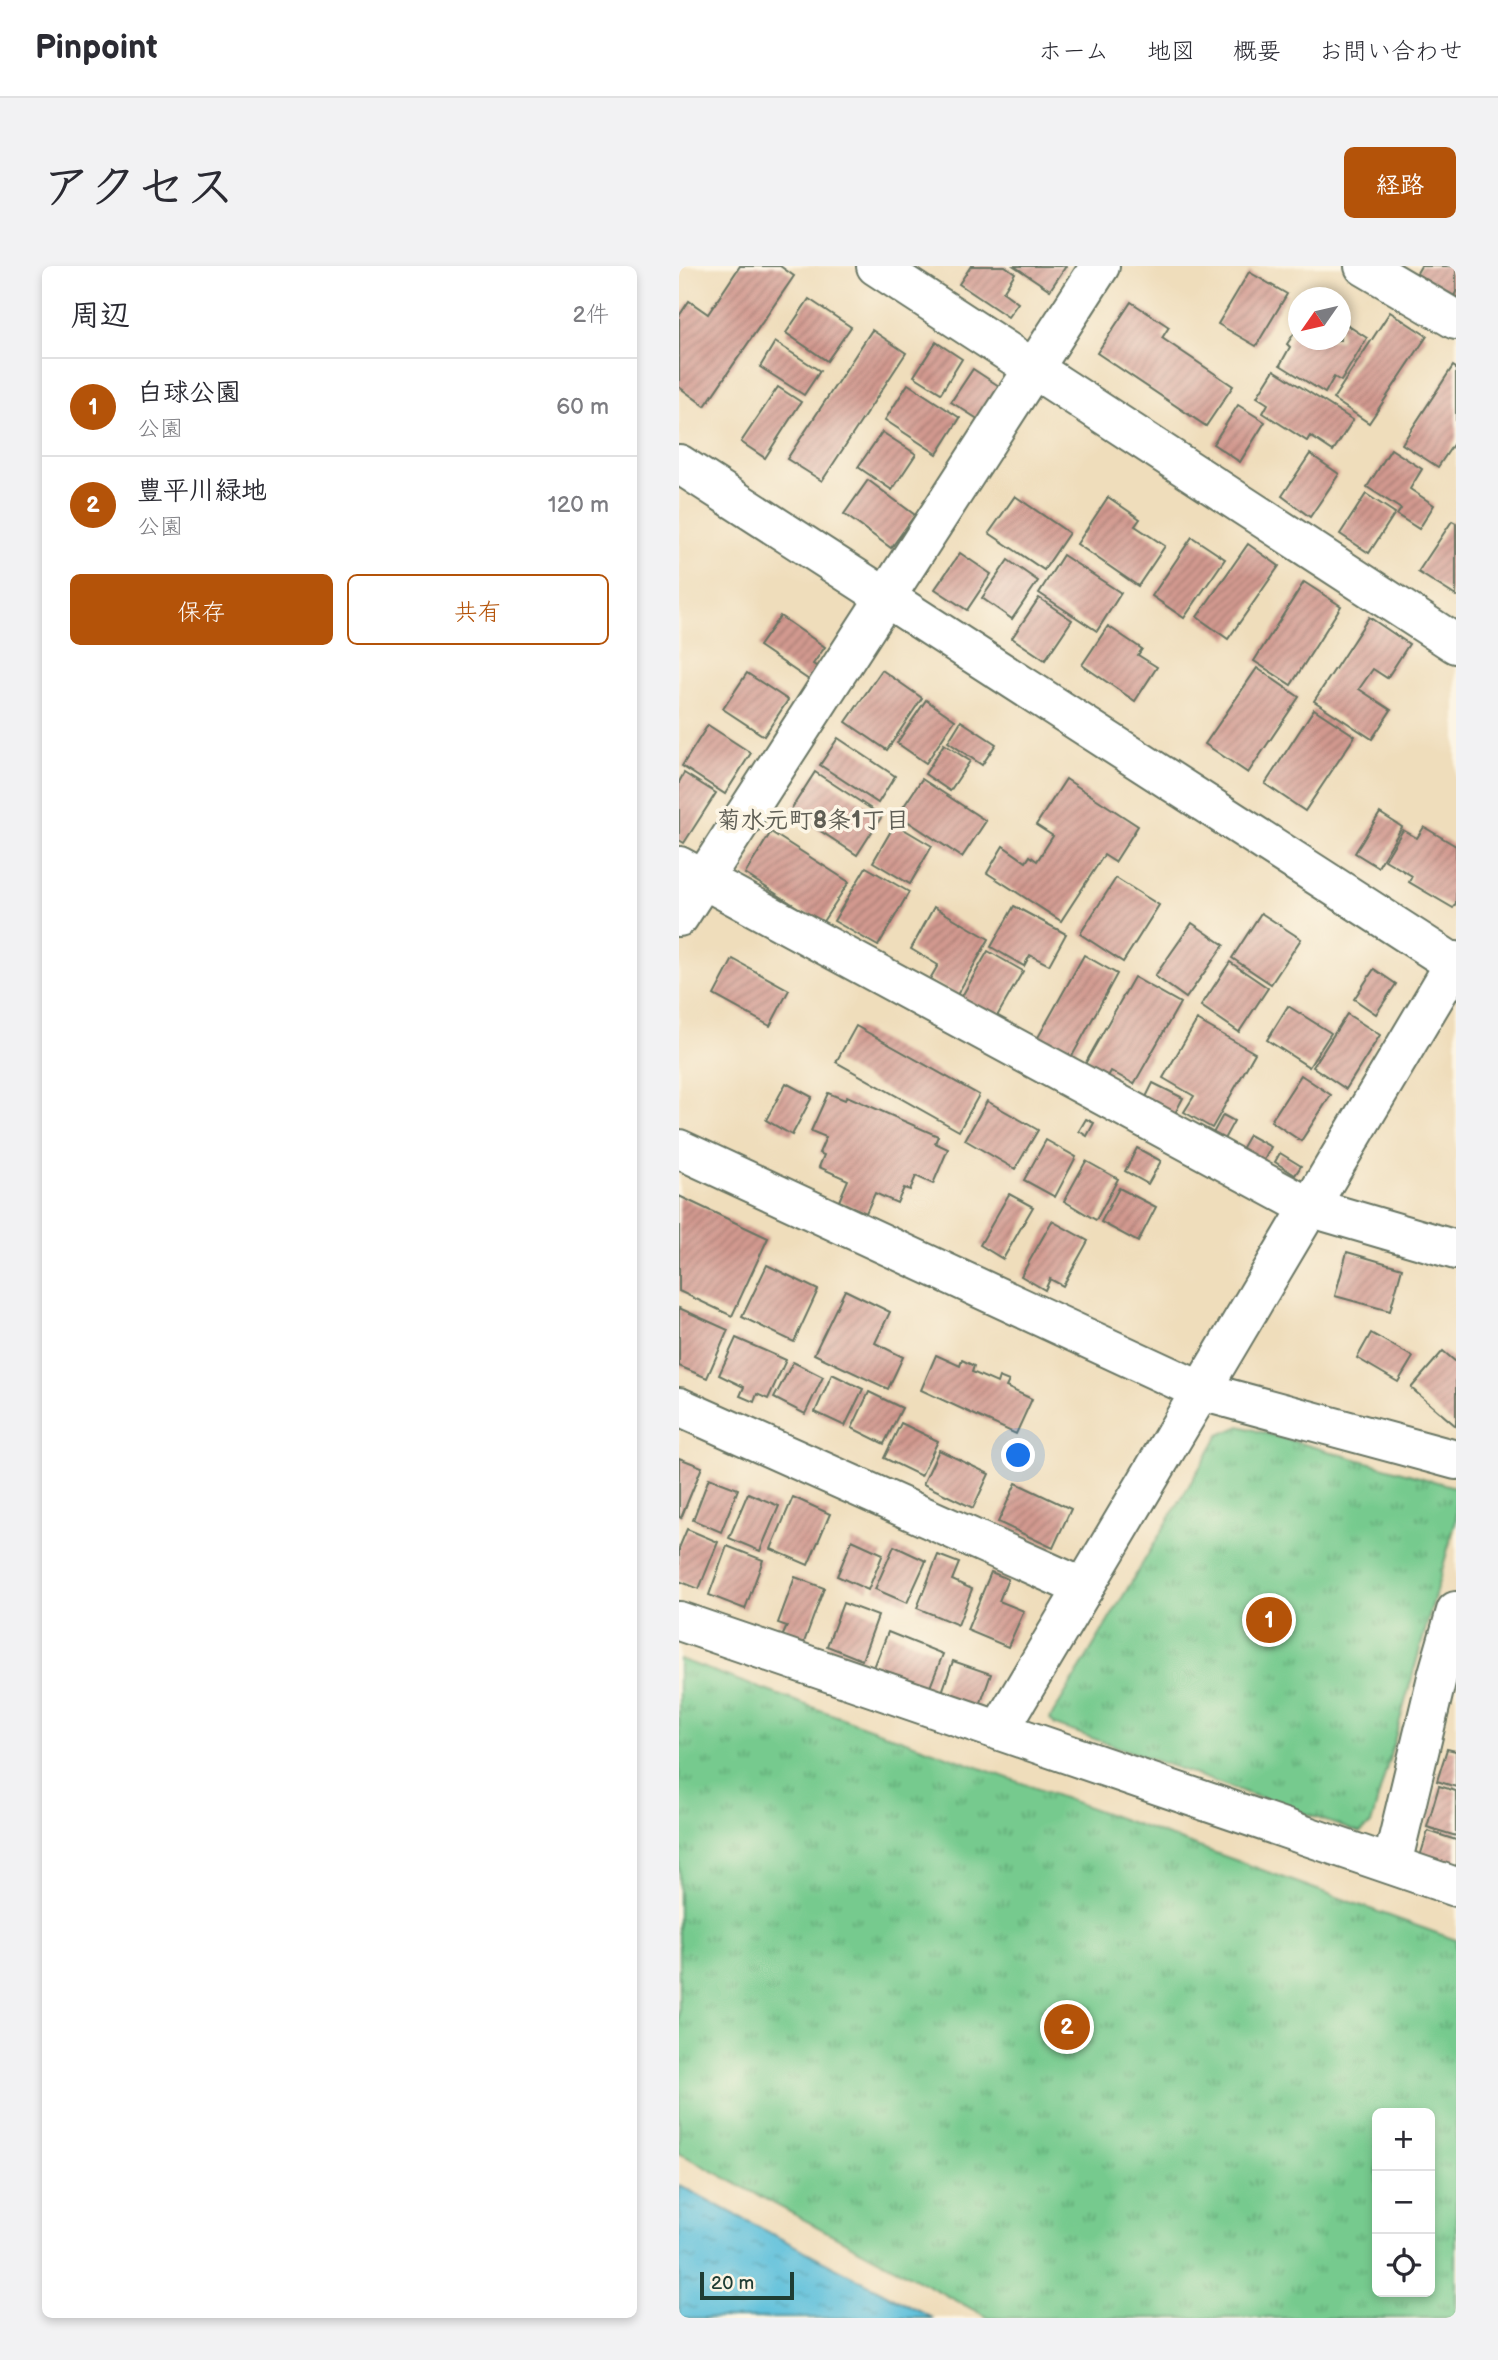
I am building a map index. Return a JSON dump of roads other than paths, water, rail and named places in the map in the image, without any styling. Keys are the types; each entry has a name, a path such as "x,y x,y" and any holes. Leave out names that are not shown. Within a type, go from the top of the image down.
{"street":[{"path":"876,266 1456,644"},
{"path":"679,917 691,873 886,597 1100,266"},
{"path":"1364,266 1456,320"},
{"path":"679,464 1455,963 1000,1729"},
{"path":"691,873 1309,1207 1456,1250"},
{"path":"679,1149 1201,1391 1456,1460"},
{"path":"679,1407 1084,1588"},
{"path":"1392,1864 1447,1675 1456,1611"},
{"path":"679,1621 1456,1887"}],"water":[{"path":"679,2185 917,2310 933,2318 679,2318"}],"place":[{"name":"白球公園","path":"1269,1620"},
{"name":"豊平川緑地","path":"1067,2027"}],"district":[{"name":"菊水元町8条1丁目","path":"813,820"}]}
